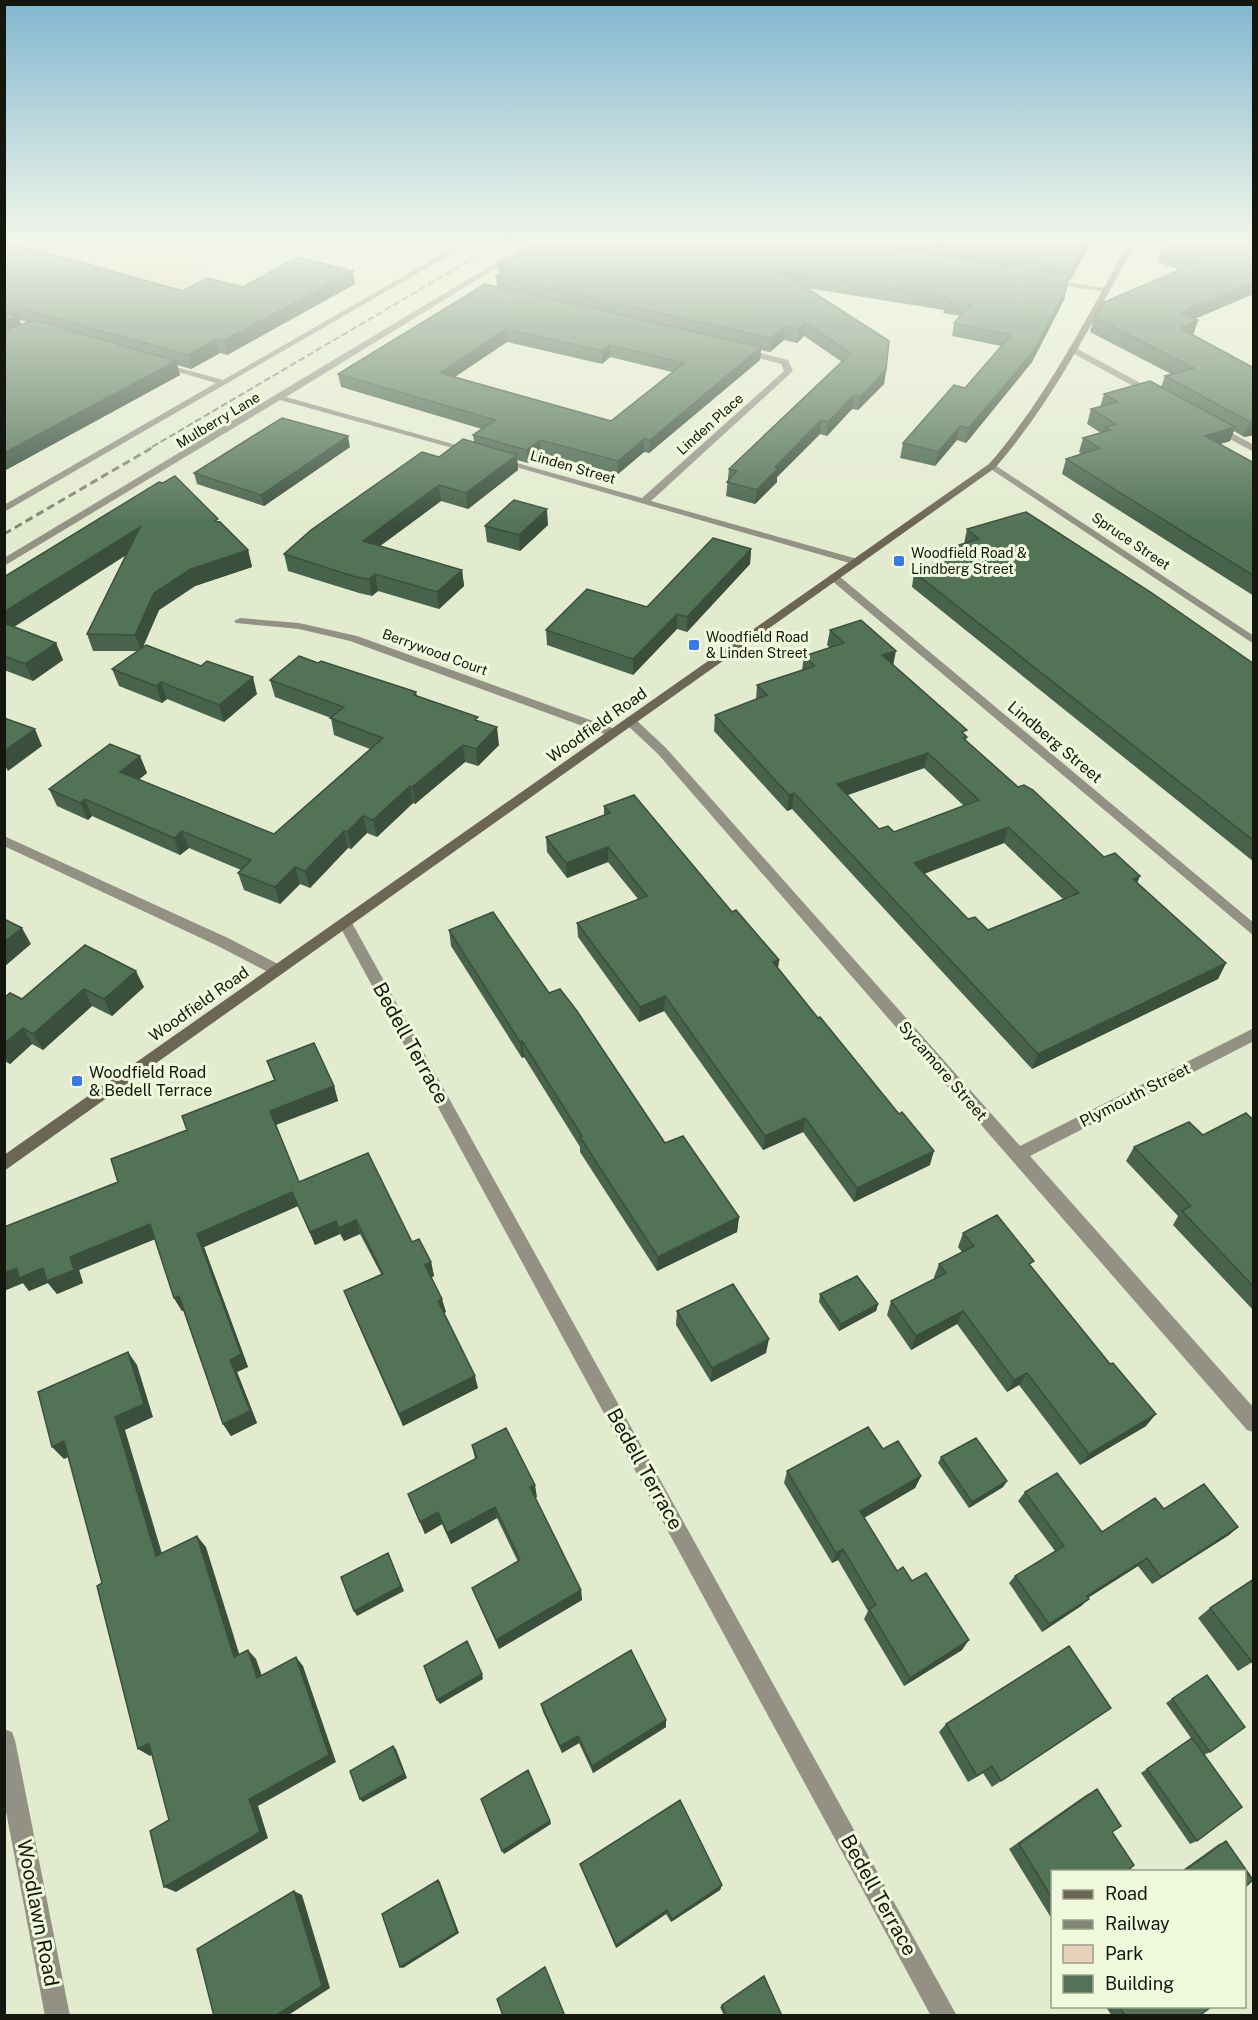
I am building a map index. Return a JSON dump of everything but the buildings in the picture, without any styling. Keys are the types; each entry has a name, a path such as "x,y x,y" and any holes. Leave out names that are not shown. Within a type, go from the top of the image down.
{"main road":[{"name":"Woodfield Road","path":"4,1164 992,466 1016,441 1039,409 1079,336"}],"street":[{"path":"4,509 304,336"},
{"name":"Mulberry Lane","path":"4,563 382,336"},
{"name":"Linden Place","path":"644,502 789,371 788,365 773,358 727,347"},
{"path":"1072,349 1163,399"},
{"path":"147,360 224,382"},
{"name":"Linden Street","path":"281,398 857,562"},
{"path":"1203,421 1254,449"},
{"name":"Spruce Street","path":"992,466 1254,641"},
{"name":"Lindberg Street","path":"835,578 1254,931"},
{"name":"Berrywood Court","path":"240,621 299,626 352,638 614,733"},
{"name":"Sycamore Street","path":"630,721 677,768 1254,1423"},
{"path":"4,840 223,942 277,970"},
{"name":"Bedell Terrace","path":"345,923 945,2016"},
{"name":"Plymouth Street","path":"1017,1155 1254,1034"},
{"name":"Woodlawn Road","path":"4,1740 58,2016"}],"railway":[{"path":"152,447 341,336"},
{"path":"4,534 155,446"}],"place":[{"name":"Woodfield Road & Lindberg Street","path":"899,561"},
{"name":"Woodfield Road & Linden Street","path":"694,645"},
{"name":"Woodfield Road & Bedell Terrace","path":"77,1081"}]}
